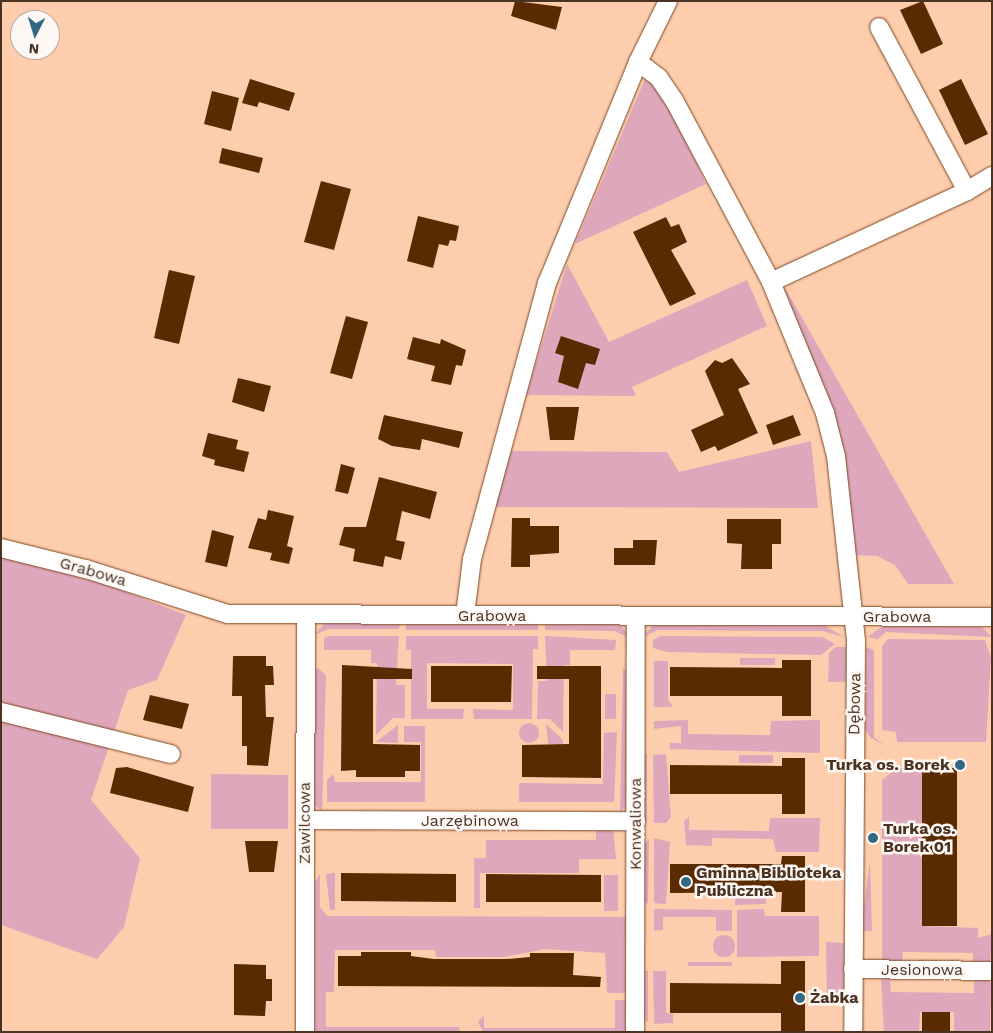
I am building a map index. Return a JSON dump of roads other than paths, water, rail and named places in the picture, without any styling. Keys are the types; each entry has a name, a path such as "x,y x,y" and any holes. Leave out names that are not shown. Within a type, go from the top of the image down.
{"street":[{"path":"465,616 472,559 547,282 638,62 668,1"},
{"path":"879,27 967,191"},
{"name":"Dębowa","path":"638,62 659,78 674,100 771,282 832,439 843,491 855,616 853,1032"},
{"path":"771,282 967,191 992,176"},
{"name":"Grabowa","path":"1,548 96,572 214,612 306,615 992,617"},
{"name":"Zawilcowa","path":"305,1032 306,615"},
{"name":"Konwaliowa","path":"635,1032 636,616"},
{"path":"1,712 171,754"},
{"name":"Jarzębinowa","path":"305,820 636,821"},
{"name":"Jesionowa","path":"853,969 992,971"}],"place":[{"name":"Turka os. Borek","path":"960,765"},
{"name":"Turka os. Borek 01","path":"873,838"},
{"name":"Gminna Biblioteka Publiczna","path":"686,882"},
{"name":"Żabka","path":"800,998"}]}
